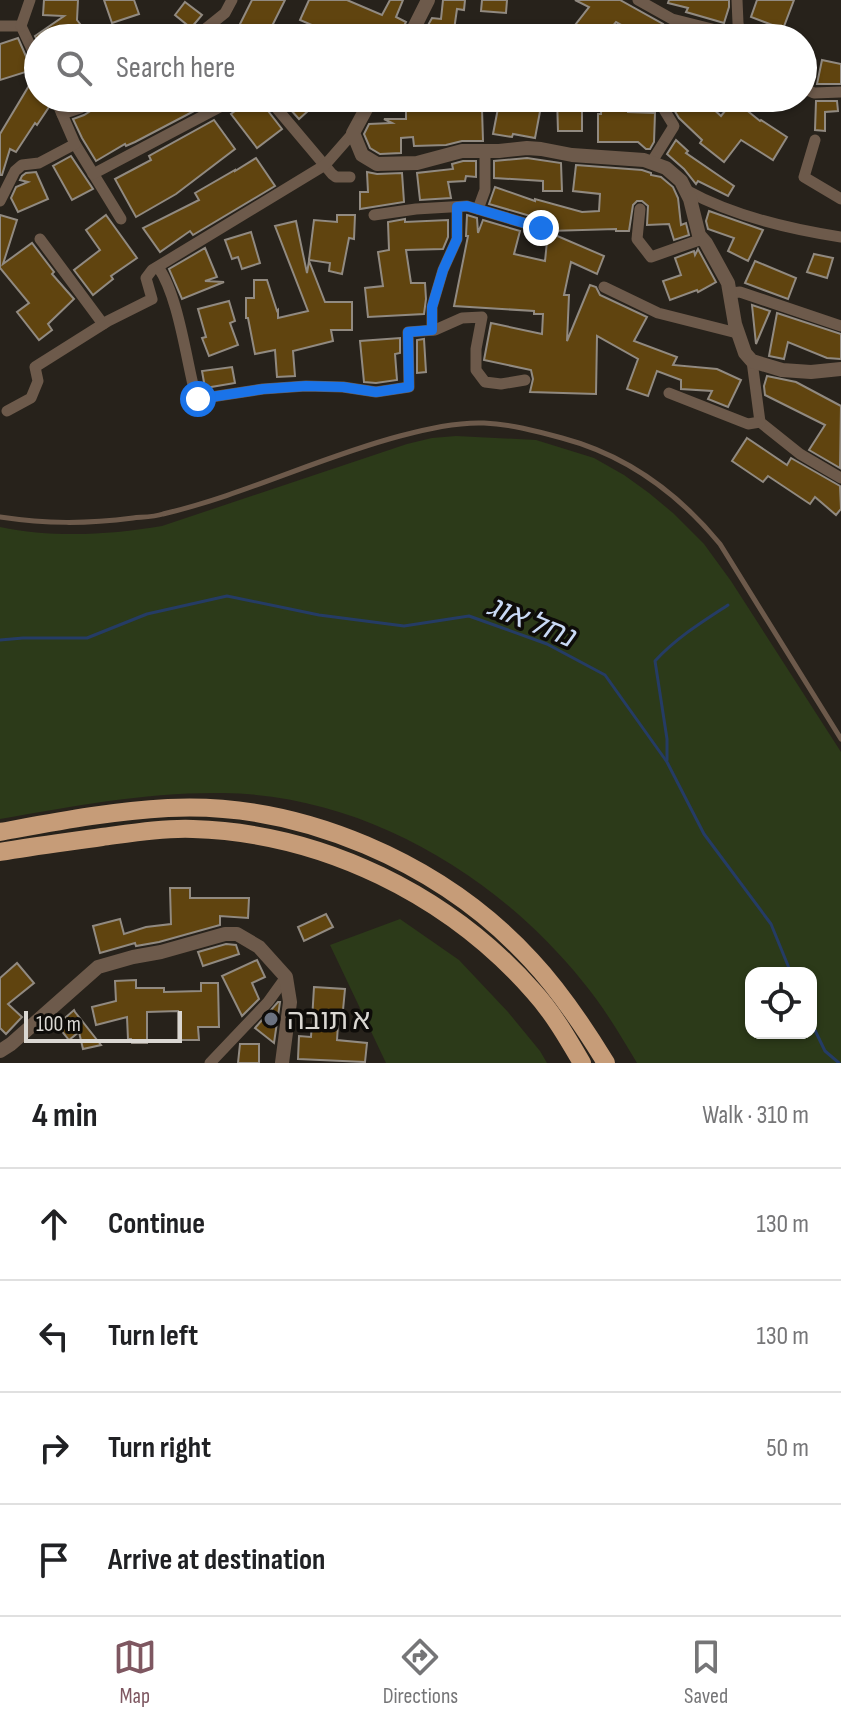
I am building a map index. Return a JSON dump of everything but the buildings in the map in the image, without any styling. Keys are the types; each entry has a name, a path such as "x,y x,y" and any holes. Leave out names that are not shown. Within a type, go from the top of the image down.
{"highway":[{"path":"0,832 117,813 170,808 242,811 318,827 355,841 391,856 449,890 502,931 559,992 606,1063"},
{"path":"0,852 149,831 192,829 267,838 322,851 399,884 439,908 472,934 506,962 536,994 582,1063"}],"street":[{"path":"24,32 21,26 30,0"},
{"path":"212,24 225,13 232,0"},
{"path":"416,24 428,0"},
{"path":"638,0 672,19 692,24"},
{"path":"737,0 738,24"},
{"path":"0,26 21,26"},
{"path":"817,93 841,92"},
{"path":"68,112 62,114 75,144 121,219"},
{"path":"93,174 210,112"},
{"path":"280,112 336,177 350,177"},
{"path":"7,411 31,398 38,381 35,367 103,324 152,299 146,278 152,270 325,165 364,112"},
{"path":"651,163 674,126 666,112"},
{"path":"356,127 362,155 377,164 417,163 462,151 541,149 572,155 644,160 666,168 681,181 690,199 699,235 722,270 731,293 737,333 745,353 752,361 782,370 841,369"},
{"path":"815,140 804,177 841,199"},
{"path":"0,201 15,171 22,165 39,163 75,144"},
{"path":"478,209 485,190 485,151"},
{"path":"685,190 753,218 841,237"},
{"path":"374,215 467,206 541,228"},
{"path":"432,330 432,307 443,270 457,239 457,207"},
{"path":"640,209 637,239 651,257 702,239"},
{"path":"40,239 103,324"},
{"path":"158,267 174,302 198,399 306,386 376,392 409,387 408,332 432,330 462,318 482,317 476,370 485,382 501,384 525,380"},
{"path":"604,287 658,313 737,333"},
{"path":"731,293 740,292 841,326"},
{"path":"752,361 760,422 800,454 841,478"},
{"path":"669,393 748,424 760,422"},
{"path":"0,1051 98,967 225,934 237,934 259,947 286,977 290,1002 282,1063"},
{"path":"210,1063 268,1002 286,977"}],"lane":[{"path":"0,517 54,523 161,515 221,497 368,444 448,426 483,423 515,427 586,444 632,465 698,518 720,544 841,739"}],"green space":[{"path":"456,436 536,440 594,458 624,475 673,513 704,544 731,581 841,752 841,1063 637,1063 583,982 510,907 468,875 423,848 376,825 326,808 275,797 195,793 111,801 0,819 0,527 40,533 81,534 162,526 407,444"},
{"path":"400,919 459,960 508,1012 547,1063 386,1063 330,945"}],"waterway":[{"name":"נחל אוג","path":"0,640 87,638 147,614 227,596 319,615 404,626 469,616 547,644 605,675 667,762 704,834 771,924 789,967"},
{"path":"667,760 667,739 655,661 680,638 728,605"},
{"name":"נחל אוג","path":"817,1034 825,1051 839,1063"}],"place":[{"name":"א תובה","path":"271,1019"}],"route":[{"path":"198,399 306,386 376,392 409,387 408,332 432,330 432,307 443,270 457,239 457,207 467,206 541,228"}]}
